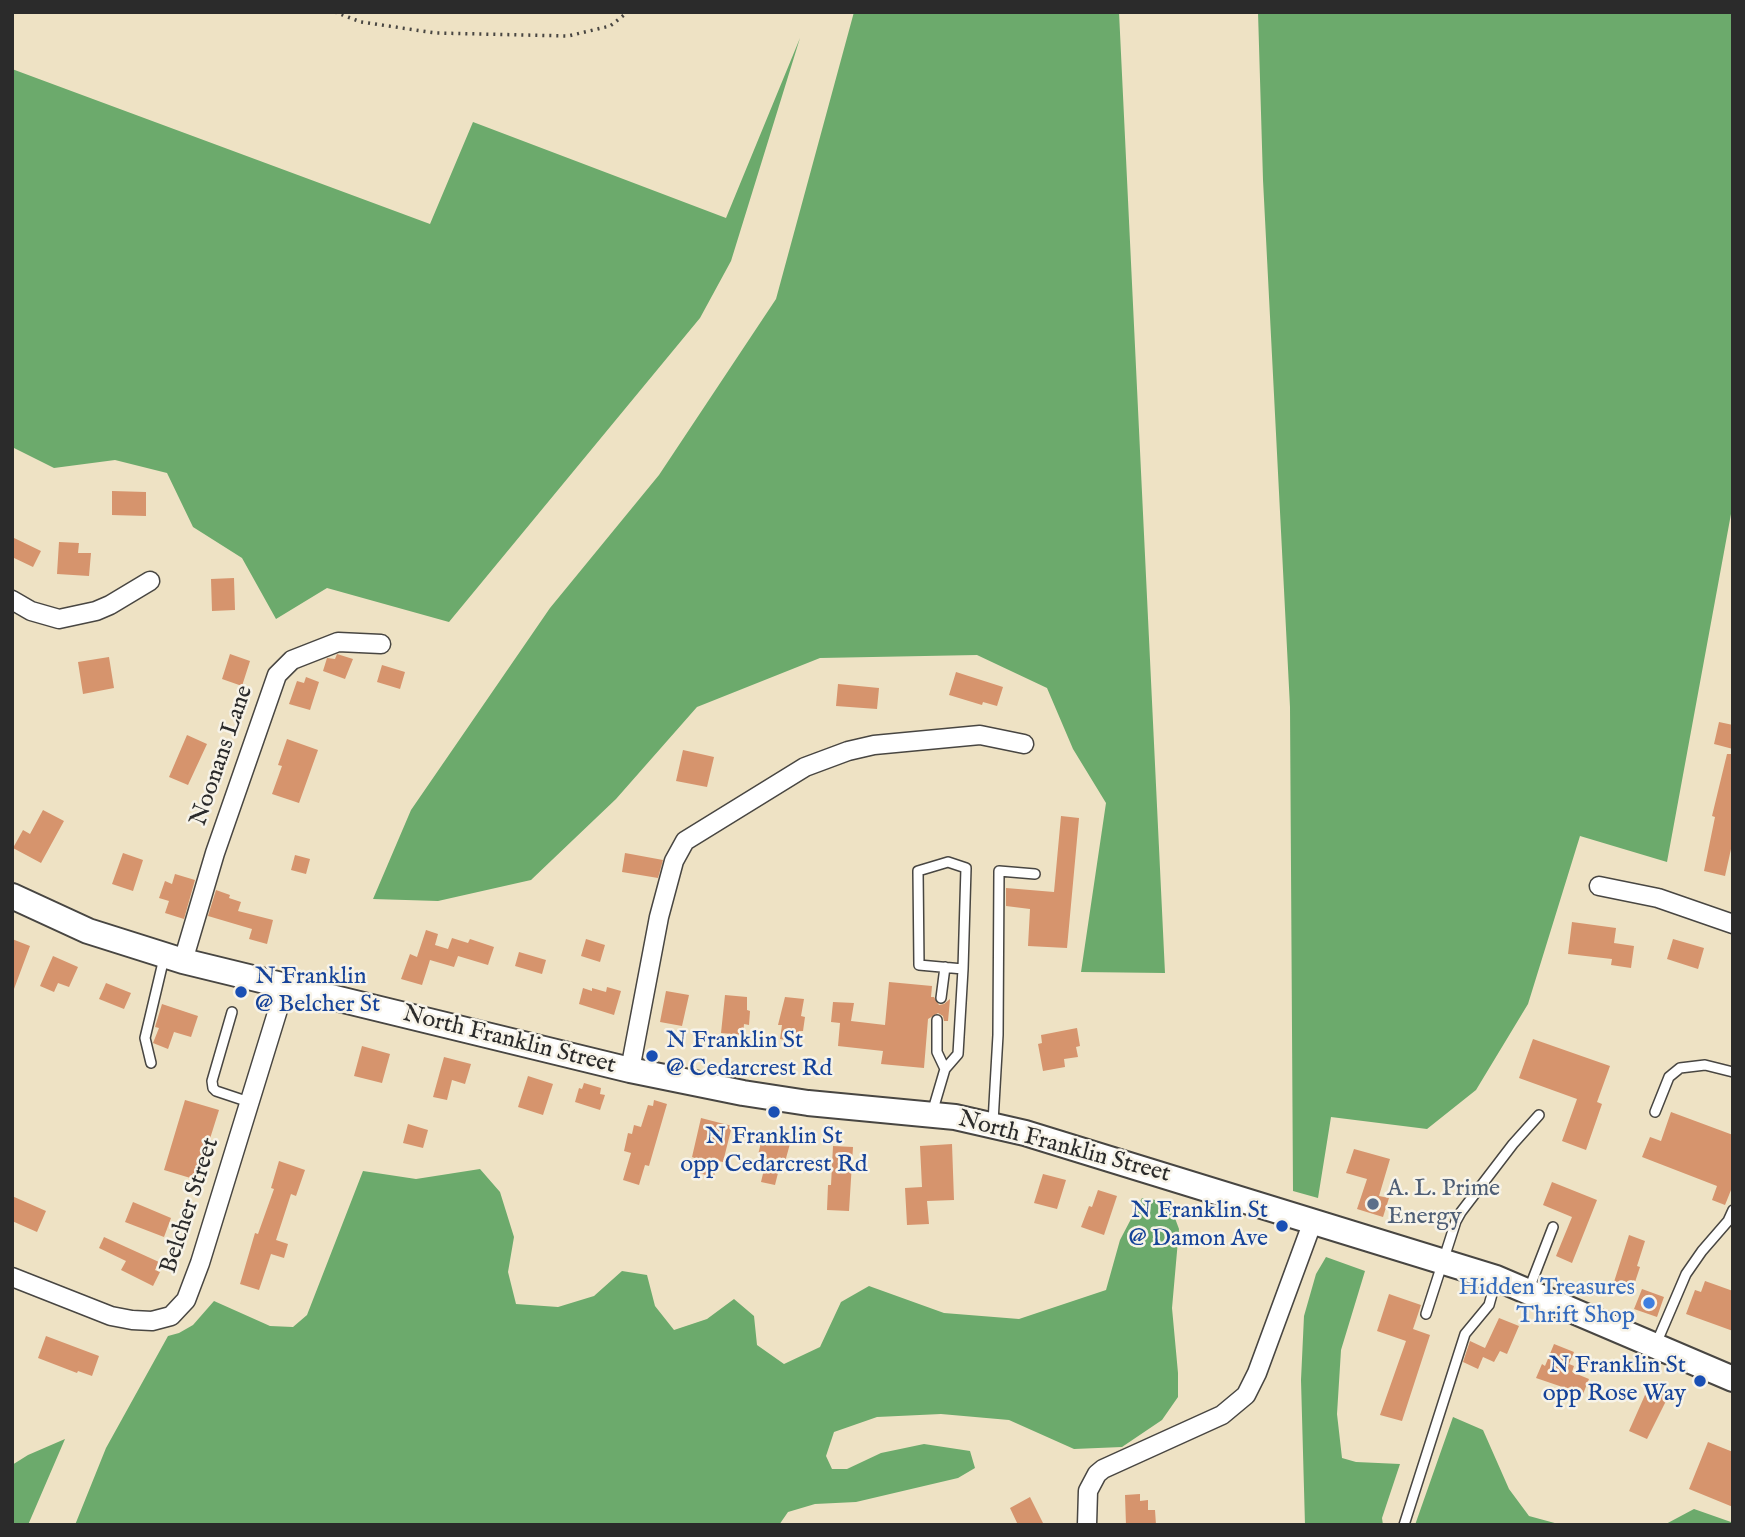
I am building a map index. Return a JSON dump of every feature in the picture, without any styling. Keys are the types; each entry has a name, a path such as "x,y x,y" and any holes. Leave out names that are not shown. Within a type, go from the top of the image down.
{"main road":[{"name":"North Franklin Street","path":"12,896 88,931 174,959 630,1070 743,1094 931,1114 993,1124 1496,1278 1733,1379"}],"street":[{"path":"12,600 31,611 59,619 96,611 150,581"},
{"name":"Noonans Lane","path":"174,959 215,853 277,675 292,660 338,642 381,644"},
{"path":"630,1070 659,917 674,861 685,841 805,767 848,751 874,745 980,736 1024,744"},
{"path":"1600,886 1658,898 1733,924"},
{"name":"Belcher Street","path":"12,1277 111,1316 152,1321 171,1316 186,1300 200,1263 285,987"},
{"path":"1087,1525 1088,1491 1097,1474 1103,1469 1223,1415 1246,1395 1261,1362 1313,1221"}],"lane":[{"path":"931,1114 944,1069 958,1054 963,969 966,868 948,862 918,871 919,965 963,969"},
{"path":"993,1124 998,1035 999,871 1035,874"},
{"path":"151,1063 145,1038 174,959"},
{"path":"941,998 945,967"},
{"path":"232,1012 212,1081 213,1087 216,1091 249,1102"},
{"path":"937,1020 937,1052 944,1069"},
{"path":"1655,1112 1669,1077 1680,1068 1705,1065 1733,1072"},
{"path":"1426,1314 1456,1222 1465,1205 1539,1115"},
{"path":"1656,1346 1686,1274 1728,1221 1733,1210"},
{"path":"1528,1291 1553,1227"},
{"path":"1404,1525 1465,1334 1489,1305 1496,1278"}],"path":[{"path":"335,12 362,22 436,33 568,36 610,26 628,12"}],"green space":[{"path":"854,12 1119,12 1165,973 1081,972 1106,803 1073,749 1047,688 977,655 820,658 697,707 616,799 531,880 438,901 373,899 411,810 550,608 659,475 776,299"},
{"path":"1258,12 1733,12 1733,503 1667,862 1580,836 1528,1004 1476,1090 1427,1129 1331,1117 1318,1198 1293,1191 1290,707 1263,180"},
{"path":"800,38 731,261 700,318 449,622 327,588 276,619 242,558 193,527 167,473 115,460 54,468 12,447 12,69 430,224 473,122 726,218"},
{"path":"480,1169 500,1192 514,1237 508,1272 516,1304 558,1307 594,1296 622,1271 647,1275 655,1306 674,1330 707,1319 734,1299 754,1316 757,1345 784,1364 820,1347 841,1302 869,1286 944,1313 1019,1319 1106,1290 1120,1240 1142,1198 1169,1202 1179,1229 1172,1308 1178,1397 1162,1420 1122,1447 1074,1449 1009,1420 941,1414 877,1417 834,1432 826,1456 832,1469 847,1469 881,1453 924,1444 970,1451 975,1468 958,1478 856,1502 815,1504 788,1512 779,1525 75,1525 106,1448 168,1336 193,1325 214,1301 270,1326 293,1327 307,1315 363,1171 416,1179"},
{"path":"1326,1257 1365,1271 1341,1350 1337,1414 1342,1458 1356,1462 1400,1464 1382,1518 1383,1525 1305,1525 1301,1380 1304,1316 1316,1274"},
{"path":"1453,1417 1483,1430 1509,1489 1529,1516 1562,1525 1415,1525"},
{"path":"65,1439 28,1525 12,1525 12,1465"},
{"path":"1694,1509 1731,1522 1733,1525 1664,1525"}],"building":[{"path":"112,491 146,492 146,516 112,515"},
{"path":"12,537 41,551 33,567 12,557"},
{"path":"59,542 79,543 78,553 91,553 89,576 57,574"},
{"path":"234,578 235,610 212,611 211,579"},
{"path":"230,654 250,661 242,686 222,679"},
{"path":"337,654 353,659 345,679 323,671 327,658 335,659"},
{"path":"109,657 114,688 83,694 78,662"},
{"path":"382,665 405,672 400,689 377,682"},
{"path":"956,672 1003,687 997,706 983,702 982,705 949,695"},
{"path":"306,677 319,682 310,710 289,704 297,681 304,683"},
{"path":"838,684 879,688 877,709 836,706"},
{"path":"1719,722 1733,725 1733,749 1714,744"},
{"path":"187,735 207,744 188,785 169,777"},
{"path":"287,739 318,750 299,803 272,794 282,766 278,765"},
{"path":"683,750 714,757 707,787 676,781"},
{"path":"1727,754 1733,754 1733,840 1725,876 1704,871 1715,817 1712,816"},
{"path":"43,810 64,821 41,863 13,848 23,830 30,834"},
{"path":"1061,816 1079,818 1067,948 1028,946 1030,909 1006,906 1006,888 1054,892"},
{"path":"123,853 143,860 133,891 112,884"},
{"path":"625,853 663,860 658,878 622,872"},
{"path":"295,855 310,859 306,874 291,870"},
{"path":"175,874 195,880 184,919 165,913 169,901 159,898 165,881 172,884"},
{"path":"216,890 241,902 238,911 273,920 267,944 249,939 252,929 208,916"},
{"path":"1572,922 1616,928 1614,943 1634,946 1631,968 1611,965 1612,959 1568,954"},
{"path":"426,930 438,934 435,945 448,949 452,938 468,943 470,939 494,947 488,965 458,956 454,967 430,960 422,985 401,979 410,954 417,957"},
{"path":"12,939 30,946 14,989 12,989"},
{"path":"586,939 605,945 600,962 581,956"},
{"path":"1673,939 1704,948 1698,969 1667,959"},
{"path":"519,952 546,960 542,974 515,966"},
{"path":"53,956 78,967 69,987 58,983 54,992 40,986"},
{"path":"889,982 932,986 931,997 934,997 939,1005 950,999 948,1021 944,1021 943,1016 938,1013 928,1019 924,1068 881,1064 883,1051 838,1046 840,1023 831,1022 833,1002 854,1003 851,1021 885,1025"},
{"path":"106,983 131,993 124,1009 99,999"},
{"path":"607,987 621,991 614,1015 579,1004 583,988 606,992"},
{"path":"666,991 689,995 682,1026 660,1022"},
{"path":"725,995 747,997 749,1025 744,1024 743,1035 721,1033"},
{"path":"785,997 804,999 801,1016 805,1017 798,1042 780,1039 782,1025 778,1025"},
{"path":"162,1004 198,1016 191,1037 174,1032 168,1049 153,1043 159,1028 155,1027"},
{"path":"1077,1028 1080,1046 1076,1047 1078,1057 1064,1059 1065,1067 1043,1071 1038,1044 1042,1043 1041,1035"},
{"path":"1533,1039 1610,1066 1597,1102 1602,1104 1586,1150 1562,1141 1577,1099 1519,1078"},
{"path":"362,1046 390,1054 382,1083 354,1076"},
{"path":"444,1057 471,1064 465,1084 452,1080 447,1100 433,1097"},
{"path":"528,1076 553,1084 543,1115 518,1107"},
{"path":"584,1083 601,1088 600,1094 605,1095 600,1110 575,1102 579,1088 582,1089"},
{"path":"185,1100 219,1110 197,1180 164,1170"},
{"path":"654,1100 667,1104 649,1166 645,1165 639,1185 623,1180 631,1153 624,1151 628,1133 632,1134 634,1125 641,1127 648,1105 653,1106"},
{"path":"1671,1112 1733,1135 1733,1185 1725,1205 1712,1200 1717,1186 1642,1157 1650,1137 1661,1141"},
{"path":"701,1118 732,1126 723,1162 718,1161 714,1177 694,1172 697,1159 692,1157"},
{"path":"408,1124 428,1130 423,1148 403,1143"},
{"path":"763,1134 791,1140 785,1162 781,1161 775,1185 761,1182 767,1157 758,1155"},
{"path":"952,1144 954,1200 927,1201 929,1224 907,1225 905,1188 922,1187 920,1146"},
{"path":"833,1146 853,1147 849,1211 827,1210"},
{"path":"1354,1149 1390,1159 1379,1196 1389,1198 1383,1217 1357,1209 1367,1179 1346,1173"},
{"path":"279,1161 305,1170 296,1196 291,1194 276,1240 288,1244 284,1258 271,1254 259,1290 240,1284 255,1233 258,1234 274,1189 271,1188"},
{"path":"1043,1174 1066,1180 1057,1209 1034,1203"},
{"path":"1552,1182 1597,1200 1572,1263 1556,1256 1572,1217 1543,1205"},
{"path":"1098,1190 1117,1196 1104,1235 1081,1227"},
{"path":"12,1196 46,1211 37,1232 12,1221"},
{"path":"133,1202 171,1218 164,1237 125,1222"},
{"path":"1629,1235 1645,1241 1632,1291 1613,1285"},
{"path":"104,1237 159,1262 155,1270 160,1272 153,1286 121,1270 126,1261 99,1248"},
{"path":"1705,1281 1733,1291 1733,1331 1686,1314 1695,1290 1701,1292"},
{"name":"Hidden Treasures Thrift Shop","path":"1642,1289 1664,1297 1657,1317 1634,1309"},
{"path":"1389,1294 1421,1305 1413,1329 1430,1335 1402,1421 1380,1415 1406,1341 1377,1331"},
{"path":"1499,1318 1519,1326 1507,1354 1500,1351 1494,1362 1483,1357 1478,1369 1463,1362 1470,1341 1485,1348"},
{"path":"46,1336 99,1356 92,1376 38,1358"},
{"path":"1554,1344 1574,1352 1569,1364 1574,1366 1572,1372 1589,1379 1583,1394 1536,1378 1542,1364 1545,1366"},
{"path":"1649,1386 1669,1395 1647,1439 1629,1431"},
{"path":"1708,1442 1733,1452 1733,1507 1689,1489"},
{"path":"1140,1494 1140,1501 1148,1500 1148,1510 1155,1510 1156,1525 1126,1525 1125,1495"},
{"path":"1030,1497 1044,1525 1018,1525 1010,1508"}],"place":[{"name":"N Franklin @ Belcher St","path":"241,992"},
{"name":"N Franklin St @ Cedarcrest Rd","path":"652,1056"},
{"name":"N Franklin St opp Cedarcrest Rd","path":"774,1112"},
{"name":"A. L. Prime Energy","path":"1373,1204"},
{"name":"N Franklin St @ Damon Ave","path":"1282,1226"},
{"name":"Hidden Treasures Thrift Shop","path":"1649,1303"},
{"name":"N Franklin St opp Rose Way","path":"1700,1381"}]}
